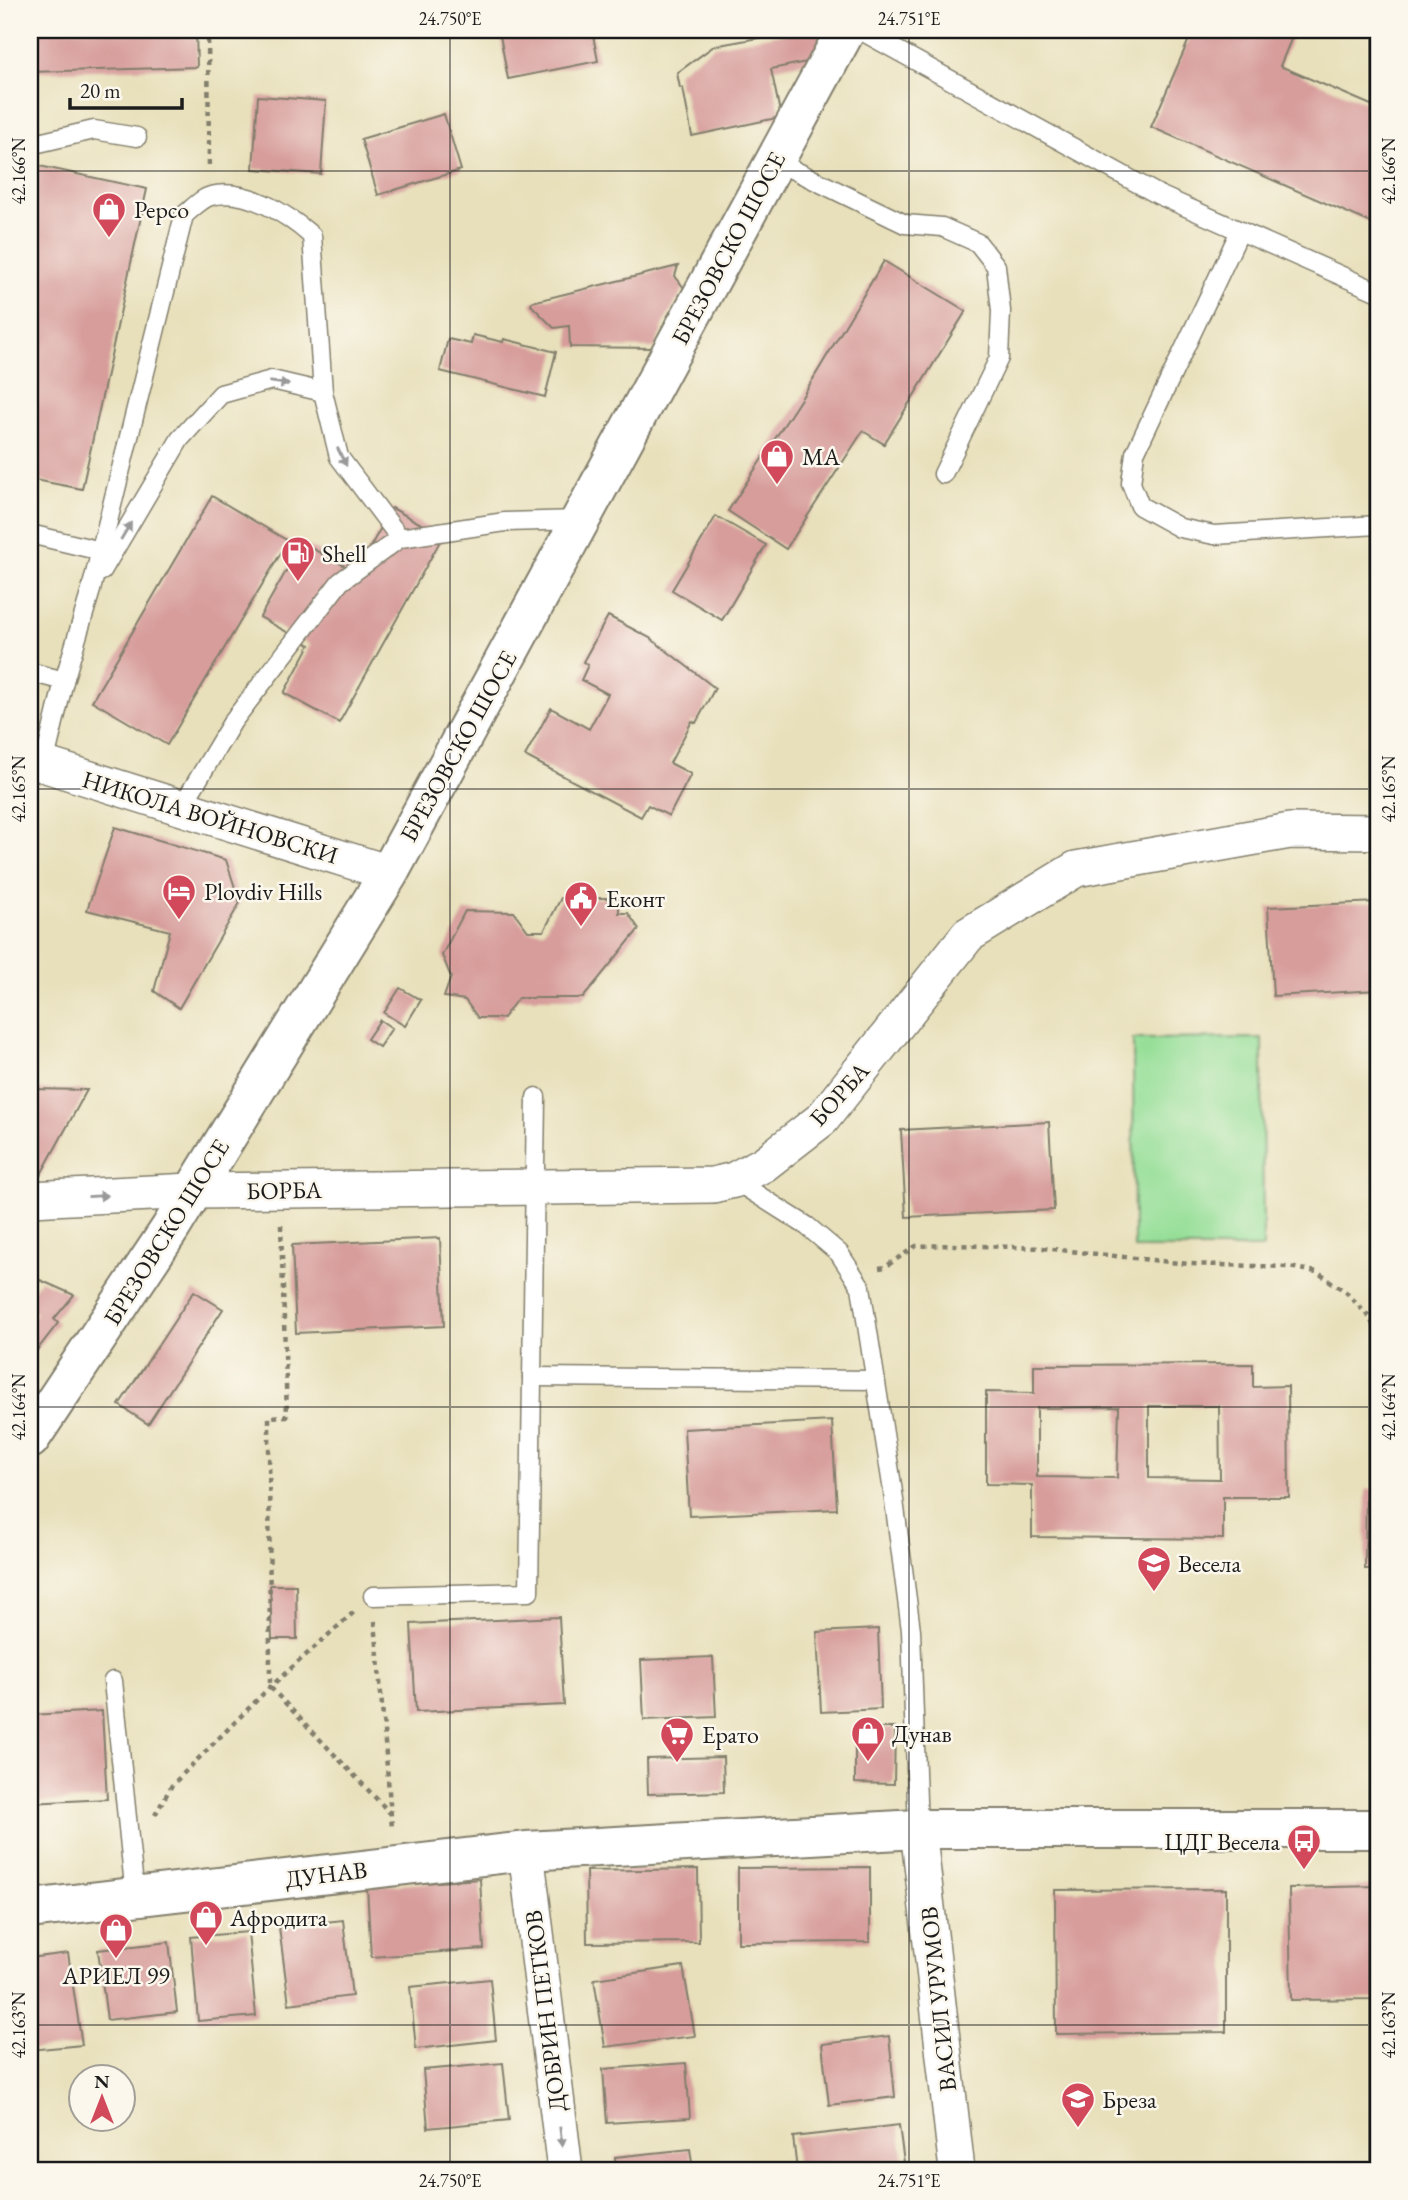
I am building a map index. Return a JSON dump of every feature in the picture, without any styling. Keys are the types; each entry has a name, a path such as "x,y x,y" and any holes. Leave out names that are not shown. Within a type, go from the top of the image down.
{"main road":[{"name":"БРЕЗОВСКО ШОСЕ","path":"30,1439 170,1228 389,873 846,30"},
{"name":"ДУНАВ","path":"30,1909 526,1851 918,1829 1378,1829"}],"street":[{"name":"НИКОЛА ВОЙНОВСКИ","path":"37,762 389,873"},
{"name":"БОРБА","path":"30,1199 192,1191 713,1185 734,1180 764,1164 822,1118 968,935 1076,869 1290,831 1378,832"},
{"name":"ВАСИЛ УРУМОВ","path":"918,1829 957,2170"},
{"name":"ДОБРИН ПЕТКОВ","path":"526,1851 565,2170"}],"lane":[{"path":"860,30 1159,195 1378,292"},
{"path":"30,145 94,130 137,137"},
{"path":"775,161 905,224 942,227 978,243 996,266 1001,312 999,358 943,474"},
{"path":"37,762 91,590 184,215 209,196 229,194 267,205 291,218 312,236 323,392 339,457 400,538"},
{"path":"1240,230 1135,453 1131,483 1140,506 1180,528 1214,535 1378,525"},
{"path":"91,590 180,439 221,394 272,380 323,392"},
{"path":"181,808 233,720 340,582 400,538 505,522 582,520"},
{"path":"30,534 101,551"},
{"path":"30,672 64,681"},
{"path":"373,1595 529,1592 536,1097"},
{"path":"734,1180 807,1226 839,1253 861,1287 911,1630 918,1829"},
{"path":"532,1377 875,1380"},
{"path":"113,1681 135,1896"}],"path":[{"path":"208,30 209,196"},
{"path":"279,1190 287,1416 269,1417 270,1687 391,1814"},
{"path":"850,1270 885,1267 916,1246 952,1245 1043,1248 1188,1264 1289,1267 1317,1272 1346,1292 1369,1318 1378,1334"},
{"path":"131,1858 172,1785 270,1687 373,1595"},
{"path":"373,1595 395,1866"}],"green space":[{"path":"1262,1038 1263,1248 1134,1248 1133,1039"}],"building":[{"path":"30,30 196,30 197,67 30,72"},
{"path":"499,30 592,30 598,61 508,79"},
{"path":"802,30 819,30 822,59 771,69 781,117 692,136 683,88 680,88 677,73 714,46"},
{"path":"1193,30 1295,30 1280,66 1378,108 1378,226 1151,127"},
{"path":"258,96 326,101 321,174 253,169"},
{"path":"444,114 461,170 378,195 361,139"},
{"path":"30,164 147,189 82,489 30,479"},
{"path":"884,261 966,311 884,444 863,431 786,549 728,511 804,394"},
{"path":"678,266 675,276 684,288 665,321 655,348 570,347 569,326 554,328 531,305 532,302"},
{"path":"473,335 503,342 504,339 556,352 545,397 440,371 448,339 471,344"},
{"path":"212,496 288,541 167,745 92,701"},
{"path":"392,508 443,536 339,723 284,693 310,645 260,617 302,543 356,572"},
{"path":"716,516 766,545 722,620 672,590"},
{"path":"608,616 650,638 715,688 696,723 692,721 670,763 691,774 669,816 648,805 641,817 525,756 551,708 589,729 608,694 581,680 588,665 583,662"},
{"name":"Plovdiv Hills","path":"115,827 226,860 240,903 179,1008 154,991 170,931 87,910"},
{"path":"561,898 619,898 619,913 628,913 639,929 583,998 518,998 503,1018 478,1018 465,1000 444,997 451,977 442,955 465,911 514,912 528,931 544,931"},
{"path":"1378,902 1378,990 1273,996 1268,907"},
{"path":"400,988 421,1000 405,1026 384,1013"},
{"path":"380,1020 392,1028 379,1047 367,1039"},
{"path":"30,1089 87,1090 40,1176 30,1176"},
{"path":"1049,1122 1054,1210 906,1217 901,1130"},
{"path":"440,1238 444,1326 296,1333 292,1245"},
{"path":"40,1280 74,1295 54,1319 58,1323 37,1350 30,1344 30,1321 36,1313 30,1309 30,1296"},
{"path":"194,1291 223,1309 148,1424 119,1405"},
{"path":"1253,1364 1253,1387 1288,1386 1289,1497 1223,1497 1223,1539 1032,1537 1032,1485 986,1484 986,1392 1034,1393 1034,1365","holes":["1149,1406 1219,1406 1220,1479 1149,1478","1119,1407 1117,1478 1037,1477 1037,1408"]},
{"path":"832,1421 837,1509 689,1516 684,1429"},
{"path":"1366,1489 1378,1489 1378,1569 1365,1569"},
{"path":"270,1585 296,1585 297,1639 272,1639"},
{"path":"559,1617 564,1705 416,1712 411,1624"},
{"path":"878,1629 881,1709 821,1712 817,1632"},
{"path":"713,1657 716,1717 644,1720 641,1660"},
{"path":"102,1711 107,1799 30,1803 30,1715"},
{"path":"855,1728 895,1728 894,1784 855,1783"},
{"path":"723,1757 724,1792 648,1794 647,1759"},
{"path":"870,1867 870,1942 738,1943 738,1868"},
{"path":"698,1869 699,1942 587,1943 586,1871"},
{"path":"480,1879 484,1949 371,1957 367,1887"},
{"path":"1378,1886 1378,1999 1291,2000 1289,1888"},
{"path":"1226,1889 1226,2032 1056,2034 1055,1890"},
{"path":"343,1920 352,1996 289,2004 279,1927"},
{"path":"248,1932 256,2016 198,2021 191,1937"},
{"path":"169,1942 177,2012 107,2020 98,1950"},
{"path":"68,1953 82,2045 30,2050 30,1958"},
{"path":"683,1966 695,2036 605,2047 594,1979"},
{"path":"490,1979 496,2040 416,2049 410,1987"},
{"path":"889,2036 895,2097 829,2105 822,2044"},
{"path":"503,2063 509,2120 428,2128 423,2070"},
{"path":"686,2063 690,2118 607,2123 603,2069"},
{"path":"899,2125 905,2170 797,2170 793,2137"},
{"path":"690,2149 693,2170 616,2170 615,2157"}],"place":[{"name":"Pepco","path":"109,239"},
{"name":"МА","path":"777,486"},
{"name":"Shell","path":"298,583"},
{"name":"Plovdiv Hills","path":"179,921"},
{"name":"Еконт","path":"581,928"},
{"name":"Весела","path":"1154,1593"},
{"name":"Дунав","path":"868,1763"},
{"name":"Ерато","path":"677,1764"},
{"name":"ЦДГ Весела","path":"1304,1871"},
{"name":"Афродита","path":"206,1947"},
{"name":"АРИЕЛ 99","path":"116,1960"},
{"name":"Бреза","path":"1078,2129"}]}
